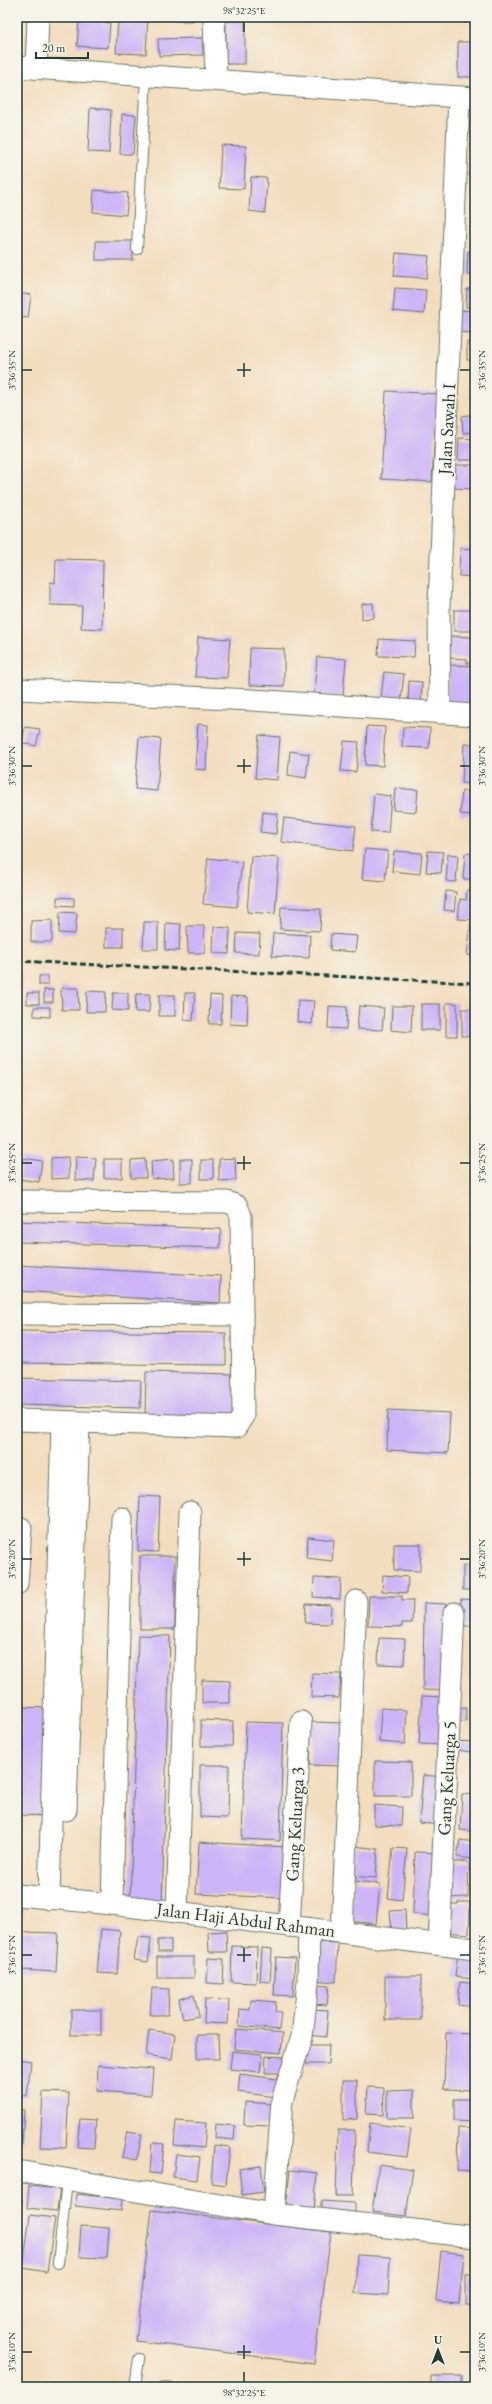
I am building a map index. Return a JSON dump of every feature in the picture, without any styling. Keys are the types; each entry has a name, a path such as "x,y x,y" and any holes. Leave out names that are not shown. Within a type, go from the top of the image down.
{"street":[{"path":"38,17 26,68 467,97"},
{"path":"214,17 216,80"},
{"name":"Jalan Sawah I","path":"440,713 439,607 467,97"},
{"path":"17,689 252,700 475,715"},
{"path":"17,1201 227,1202 237,1206 241,1216 243,1416 236,1427 17,1420"},
{"path":"17,1314 242,1316"},
{"path":"56,1899 70,1422"},
{"path":"177,1912 190,1512"},
{"path":"112,1904 122,1518"},
{"path":"17,1584 21,1528"},
{"path":"342,1932 356,1601"},
{"name":"Gang Keluarga 5","path":"439,1944 454,1613"},
{"name":"Gang Keluarga 3","path":"274,2214 282,2100 302,2037 308,1982 299,1927 301,1722"},
{"name":"Jalan Haji Abdul Rahman","path":"17,1895 112,1904 475,1949"},
{"path":"17,2171 274,2214 475,2237"}],"lane":[{"path":"137,249 146,76"},
{"path":"58,2263 67,2180"},
{"path":"135,2387 139,2359"}],"building":[{"path":"118,17 148,17 146,54 116,53"},
{"path":"175,17 193,17 193,21 175,21"},
{"path":"79,20 110,23 108,48 77,46"},
{"path":"226,21 245,21 245,64 226,64"},
{"path":"202,38 203,55 159,56 158,39"},
{"path":"458,42 475,42 475,77 458,77"},
{"path":"90,108 111,110 109,153 88,152"},
{"path":"122,114 136,115 133,154 120,154"},
{"path":"221,145 246,146 244,189 219,188"},
{"path":"251,177 267,178 265,213 249,211"},
{"path":"94,190 128,193 126,215 93,212"},
{"path":"96,241 133,241 133,260 96,260"},
{"path":"468,251 475,251 475,276 467,275"},
{"path":"396,253 429,256 427,278 394,276"},
{"path":"395,288 426,290 424,314 393,311"},
{"path":"467,289 475,289 475,307 466,307"},
{"path":"17,293 31,295 28,318 17,317"},
{"path":"457,310 475,311 475,333 456,332"},
{"path":"467,342 475,342 475,360 467,360"},
{"path":"386,391 437,394 432,482 381,479"},
{"path":"475,414 475,432 463,433 462,416"},
{"path":"459,438 475,439 475,460 458,460"},
{"path":"447,465 475,465 475,489 452,488"},
{"path":"460,548 475,549 475,577 459,576"},
{"path":"56,559 103,560 102,629 81,628 82,606 50,605 50,582 55,583"},
{"path":"373,603 374,618 362,619 362,604"},
{"path":"454,610 475,610 475,631 454,631"},
{"path":"448,636 475,637 475,663 467,663 467,659 447,658"},
{"path":"198,637 230,639 227,678 195,677"},
{"path":"379,639 415,641 414,657 378,656"},
{"path":"250,648 284,649 284,686 249,685"},
{"path":"317,657 346,659 343,696 314,694"},
{"path":"449,665 475,666 475,706 447,705"},
{"path":"384,672 404,674 401,701 381,699"},
{"path":"409,681 422,682 421,704 408,703"},
{"path":"198,724 208,725 206,770 195,769"},
{"path":"367,726 385,727 383,766 365,765"},
{"path":"25,727 40,729 36,746 22,743"},
{"path":"403,727 430,728 429,748 402,747"},
{"path":"259,735 280,737 277,780 255,778"},
{"path":"139,737 161,739 157,791 135,789"},
{"path":"344,741 359,742 356,772 341,771"},
{"path":"464,744 475,744 475,784 462,783"},
{"path":"290,751 309,754 306,778 288,775"},
{"path":"395,788 418,790 416,812 393,810"},
{"path":"462,791 475,792 475,815 460,814"},
{"path":"374,794 391,796 388,833 371,832"},
{"path":"263,812 278,814 276,834 260,832"},
{"path":"284,818 356,826 353,851 281,842"},
{"path":"365,849 388,851 385,881 362,879"},
{"path":"394,851 422,853 420,874 392,871"},
{"path":"428,851 443,852 441,873 426,872"},
{"path":"465,853 475,854 473,879 463,879"},
{"path":"448,854 458,855 456,882 446,881"},
{"path":"251,856 279,858 275,914 247,912"},
{"path":"208,858 242,862 237,907 203,904"},
{"path":"467,890 475,891 475,920 458,919 460,899 466,900"},
{"path":"446,891 456,892 454,911 444,910"},
{"path":"57,897 74,898 74,906 57,905"},
{"path":"281,907 321,909 320,931 280,929"},
{"path":"60,912 77,913 75,934 59,933"},
{"path":"52,920 52,942 31,942 31,921"},
{"path":"144,922 158,922 158,949 143,949"},
{"path":"166,923 181,924 179,951 165,950"},
{"path":"471,923 475,923 475,956 467,955"},
{"path":"187,926 204,926 205,953 188,953"},
{"path":"214,927 230,928 229,954 213,953"},
{"path":"106,928 123,928 123,947 106,947"},
{"path":"237,933 260,934 259,954 236,953"},
{"path":"273,933 310,935 309,958 272,956"},
{"path":"331,934 357,936 355,952 330,950"},
{"path":"17,973 21,973 20,1004 17,1004"},
{"path":"39,976 48,976 48,985 39,985"},
{"path":"61,988 78,988 79,1010 62,1010"},
{"path":"44,990 53,990 53,1002 44,1002"},
{"path":"87,991 106,992 105,1012 86,1012"},
{"path":"27,993 39,993 39,1004 27,1004"},
{"path":"113,993 128,993 128,1011 112,1010"},
{"path":"185,993 195,993 193,1021 184,1020"},
{"path":"136,994 150,994 149,1012 135,1012"},
{"path":"159,995 175,995 175,1016 159,1016"},
{"path":"210,995 222,996 221,1024 209,1024"},
{"path":"231,996 248,997 247,1025 230,1024"},
{"path":"298,1000 314,1001 312,1024 297,1022"},
{"path":"446,1003 457,1003 457,1036 446,1036"},
{"path":"421,1004 440,1004 440,1030 421,1030"},
{"path":"329,1006 347,1007 346,1029 328,1028"},
{"path":"359,1006 384,1008 382,1030 357,1029"},
{"path":"392,1006 412,1006 411,1032 391,1030"},
{"path":"34,1007 50,1007 50,1017 34,1016"},
{"path":"462,1009 473,1009 473,1036 462,1036"},
{"path":"68,1157 69,1178 51,1179 51,1158"},
{"path":"76,1157 96,1158 94,1181 75,1180"},
{"path":"23,1158 42,1161 39,1182 19,1179"},
{"path":"235,1158 236,1180 219,1181 219,1159"},
{"path":"104,1159 122,1159 122,1178 104,1178"},
{"path":"145,1159 146,1178 131,1178 131,1160"},
{"path":"173,1159 174,1178 152,1179 151,1161"},
{"path":"180,1159 192,1159 192,1183 180,1183"},
{"path":"201,1160 213,1160 213,1179 201,1179"},
{"path":"17,1221 221,1229 220,1248 17,1242"},
{"path":"17,1265 221,1276 220,1303 17,1291"},
{"path":"17,1331 226,1333 226,1365 17,1363"},
{"path":"146,1372 237,1374 236,1419 145,1417"},
{"path":"17,1378 141,1381 140,1408 17,1405"},
{"path":"388,1410 450,1413 448,1453 387,1450"},
{"path":"140,1496 160,1497 158,1552 138,1551"},
{"path":"308,1537 334,1540 332,1561 306,1558"},
{"path":"394,1544 421,1544 420,1571 394,1570"},
{"path":"140,1556 175,1556 175,1629 140,1629"},
{"path":"463,1566 475,1566 475,1590 463,1590"},
{"path":"383,1575 408,1577 407,1593 382,1591"},
{"path":"314,1578 341,1579 340,1599 313,1597"},
{"path":"369,1596 402,1596 402,1600 413,1600 412,1623 402,1623 402,1627 368,1626"},
{"path":"461,1599 475,1600 475,1626 460,1626"},
{"path":"424,1603 446,1604 444,1691 423,1690"},
{"path":"306,1604 331,1605 330,1624 305,1623"},
{"path":"138,1635 170,1636 162,1906 130,1904"},
{"path":"379,1638 405,1639 404,1665 378,1664"},
{"path":"312,1673 341,1674 339,1698 311,1697"},
{"path":"202,1680 230,1681 230,1703 202,1703"},
{"path":"422,1696 446,1697 443,1745 419,1744"},
{"path":"21,1707 52,1708 49,1816 17,1815"},
{"path":"381,1708 407,1710 405,1744 379,1742"},
{"path":"454,1708 466,1708 466,1722 454,1721"},
{"path":"201,1720 233,1721 232,1746 201,1746"},
{"path":"246,1722 283,1723 280,1841 242,1839"},
{"path":"311,1722 344,1723 343,1766 310,1765"},
{"path":"454,1741 474,1742 473,1752 454,1750"},
{"path":"375,1761 411,1762 411,1796 375,1796"},
{"path":"200,1765 229,1765 228,1818 200,1817"},
{"path":"423,1775 444,1777 441,1825 419,1823"},
{"path":"462,1794 475,1795 473,1831 460,1830"},
{"path":"374,1805 402,1807 401,1826 374,1825"},
{"path":"460,1840 475,1842 473,1859 457,1857"},
{"path":"199,1842 286,1847 283,1898 196,1894"},
{"path":"354,1846 378,1849 376,1878 351,1876"},
{"path":"393,1848 407,1849 402,1900 388,1898"},
{"path":"415,1852 439,1853 436,1916 413,1914"},
{"path":"446,1862 467,1862 469,1864 468,1897 446,1898"},
{"path":"355,1881 380,1884 376,1924 350,1921"},
{"path":"458,1902 470,1902 469,1934 445,1932 446,1904 458,1904"},
{"path":"17,1908 20,1908 18,1933 17,1933"},
{"path":"405,1910 406,1931 392,1932 390,1911"},
{"path":"101,1929 120,1931 117,1974 97,1973"},
{"path":"226,1931 227,1952 209,1952 208,1932"},
{"path":"22,1932 58,1933 56,1972 21,1970"},
{"path":"138,1937 151,1938 148,1962 134,1960"},
{"path":"158,1940 171,1940 171,1952 158,1952"},
{"path":"315,1942 338,1943 336,1982 313,1980"},
{"path":"232,1946 257,1947 256,1983 231,1982"},
{"path":"262,1948 272,1949 270,1982 260,1981"},
{"path":"458,1953 475,1955 475,1979 455,1977"},
{"path":"157,1957 194,1957 194,1978 157,1978"},
{"path":"276,1957 295,1958 293,1996 274,1995"},
{"path":"208,1958 224,1959 223,1984 207,1983"},
{"path":"385,1976 421,1976 421,2020 385,2020"},
{"path":"460,1982 475,1984 475,2007 458,2005"},
{"path":"314,1985 329,1986 327,2005 312,2004"},
{"path":"152,1988 169,1989 168,2015 150,2015"},
{"path":"194,1995 199,2016 183,2019 179,1999"},
{"path":"205,1999 229,2000 228,2024 204,2023"},
{"path":"251,2000 276,2002 275,2012 281,2012 279,2030 239,2026 240,2009 250,2010"},
{"path":"312,2009 328,2010 326,2037 309,2035"},
{"path":"71,2010 101,2010 101,2035 71,2035"},
{"path":"236,2029 283,2033 281,2053 234,2049"},
{"path":"149,2030 175,2034 172,2059 146,2055"},
{"path":"446,2033 475,2034 475,2090 444,2089"},
{"path":"197,2035 218,2035 219,2059 197,2059"},
{"path":"306,2045 329,2045 328,2064 306,2064"},
{"path":"232,2051 262,2054 260,2072 230,2069"},
{"path":"266,2056 284,2057 283,2073 265,2073"},
{"path":"17,2059 31,2061 27,2096 17,2095"},
{"path":"98,2065 153,2069 151,2095 97,2091"},
{"path":"240,2074 277,2079 275,2097 238,2092"},
{"path":"343,2080 357,2080 357,2119 343,2120"},
{"path":"368,2087 384,2088 383,2115 366,2114"},
{"path":"414,2090 414,2118 387,2118 387,2091"},
{"path":"43,2092 69,2093 66,2148 40,2147"},
{"path":"454,2099 475,2099 475,2122 454,2121"},
{"path":"245,2102 271,2104 270,2126 244,2125"},
{"path":"17,2110 24,2110 22,2144 17,2143"},
{"path":"80,2119 96,2120 94,2148 77,2147"},
{"path":"176,2121 206,2123 204,2148 174,2145"},
{"path":"370,2123 411,2129 407,2157 367,2152"},
{"path":"216,2124 235,2126 234,2140 215,2138"},
{"path":"458,2128 475,2129 475,2172 457,2171"},
{"path":"338,2130 355,2130 353,2196 336,2196"},
{"path":"127,2132 142,2134 137,2160 122,2157"},
{"path":"152,2143 164,2144 161,2174 150,2173"},
{"path":"214,2145 230,2147 226,2185 211,2183"},
{"path":"176,2154 200,2157 197,2180 173,2177"},
{"path":"379,2165 413,2170 406,2216 372,2212"},
{"path":"261,2166 264,2192 242,2195 239,2169"},
{"path":"290,2170 317,2173 314,2213 286,2210"},
{"path":"29,2186 60,2189 57,2211 27,2208"},
{"path":"77,2194 122,2199 121,2211 75,2206"},
{"path":"17,2198 22,2199 20,2231 17,2230"},
{"path":"321,2201 355,2203 355,2214 321,2212"},
{"path":"152,2210 331,2232 314,2364 136,2341"},
{"path":"30,2215 55,2218 47,2272 23,2268"},
{"path":"81,2226 109,2228 107,2258 79,2257"},
{"path":"441,2251 464,2254 459,2303 436,2301"},
{"path":"357,2255 390,2257 388,2295 355,2293"},
{"path":"466,2274 475,2274 475,2305 466,2305"},
{"path":"431,2376 462,2376 462,2387 431,2387"},
{"path":"160,2382 195,2386 159,2387"}],"railway":[{"path":"17,961 475,983"}]}
